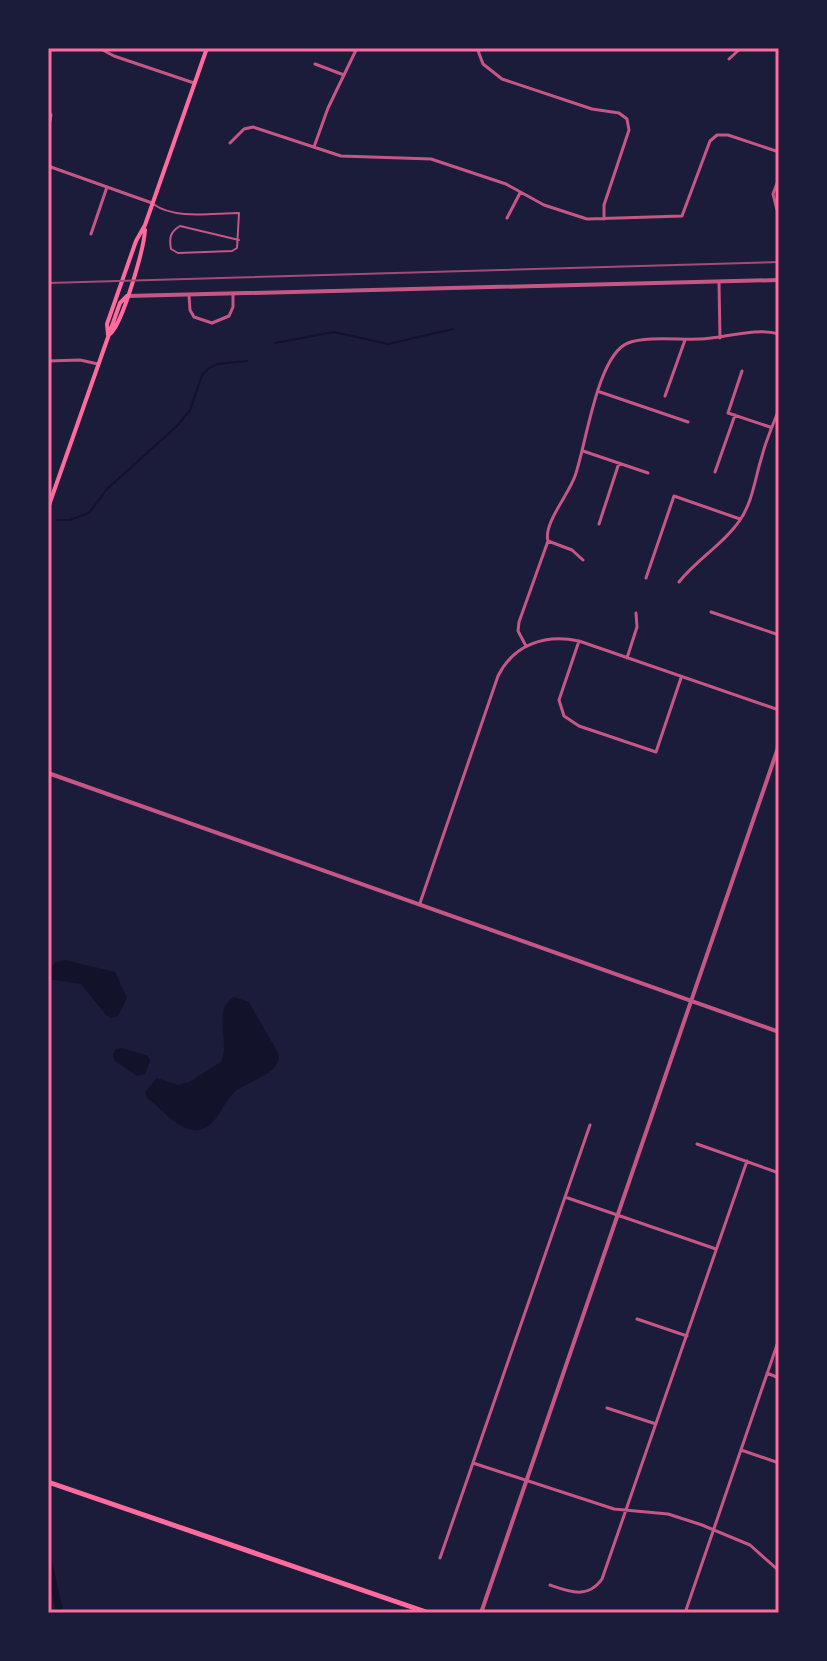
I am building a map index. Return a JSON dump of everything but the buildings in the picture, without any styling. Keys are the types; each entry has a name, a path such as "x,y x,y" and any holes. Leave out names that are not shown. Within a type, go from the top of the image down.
{"main road":[{"path":"108,335 107,324 207,48"},
{"path":"48,508 108,335 120,303 127,296 144,243 145,225"},
{"path":"48,1482 429,1613"}],"street":[{"path":"99,48 194,83"},
{"path":"313,147 357,48"},
{"path":"477,48 483,64 495,75 592,109 619,113 627,119 629,130 604,205 604,219"},
{"path":"729,59 741,48"},
{"path":"315,64 344,75"},
{"path":"48,110 51,115 48,131"},
{"path":"230,143 244,129 253,127 348,157 424,157 521,191 544,205 582,218 604,219 682,216 707,146 717,135 728,135 779,152"},
{"path":"48,166 152,203"},
{"path":"777,210 773,194 779,178"},
{"path":"91,234 107,187"},
{"path":"507,218 521,191"},
{"path":"127,296 779,280"},
{"path":"719,281 720,338"},
{"path":"189,295 194,317 212,323 227,319 231,314 233,294"},
{"path":"526,646 518,626 548,541 546,535 554,512 561,507 574,481 585,431 611,357 620,347 637,341 720,338 769,332 779,334"},
{"path":"665,396 685,340"},
{"path":"48,361 80,360 98,364"},
{"path":"742,371 728,413 771,427"},
{"path":"598,391 688,422"},
{"path":"679,582 694,563 741,519 779,409"},
{"path":"715,472 735,415"},
{"path":"582,451 648,473"},
{"path":"599,524 619,463"},
{"path":"646,578 674,496 741,519"},
{"path":"548,541 572,550 583,560"},
{"path":"711,612 779,635"},
{"path":"627,658 637,627 636,613"},
{"path":"419,905 498,676 508,660 526,646 549,638 579,641 779,710"},
{"path":"579,641 559,700 564,716 579,726 656,752 681,677"},
{"path":"481,1613 779,745"},
{"path":"48,773 779,1032"},
{"path":"440,1558 590,1125"},
{"path":"697,1144 779,1173"},
{"path":"550,1585 581,1594 598,1585 747,1161"},
{"path":"565,1197 716,1249"},
{"path":"637,1319 687,1336"},
{"path":"685,1613 779,1339"},
{"path":"767,1373 779,1378"},
{"path":"607,1408 656,1424"},
{"path":"741,1450 779,1463"},
{"path":"473,1463 626,1511 668,1514 750,1545 777,1569"}],"lane":[{"path":"152,203 161,210 176,214 239,213 239,240 237,248 216,253 178,253 171,249 170,242 171,235 180,226 239,240"}],"shaded area":[{"path":"65,960 115,972 127,998 118,1016 111,1018 106,1015 81,984 48,979 49,969"},
{"path":"234,997 249,1002 278,1053 278,1062 269,1072 237,1090 206,1128 185,1128 147,1098 145,1092 157,1078 178,1085 189,1082 221,1062 224,1045 222,1018 227,1003"},
{"path":"116,1049 148,1056 150,1061 145,1074 137,1076 115,1061 113,1054"}],"waterway":[{"path":"275,343 334,332 388,344 453,329"},
{"path":"57,520 69,520 89,513 107,489 177,426 190,410 202,375 208,369 217,364 247,361"},
{"path":"48,1560 60,1613"}],"tram line":[{"path":"48,283 779,262"}]}
